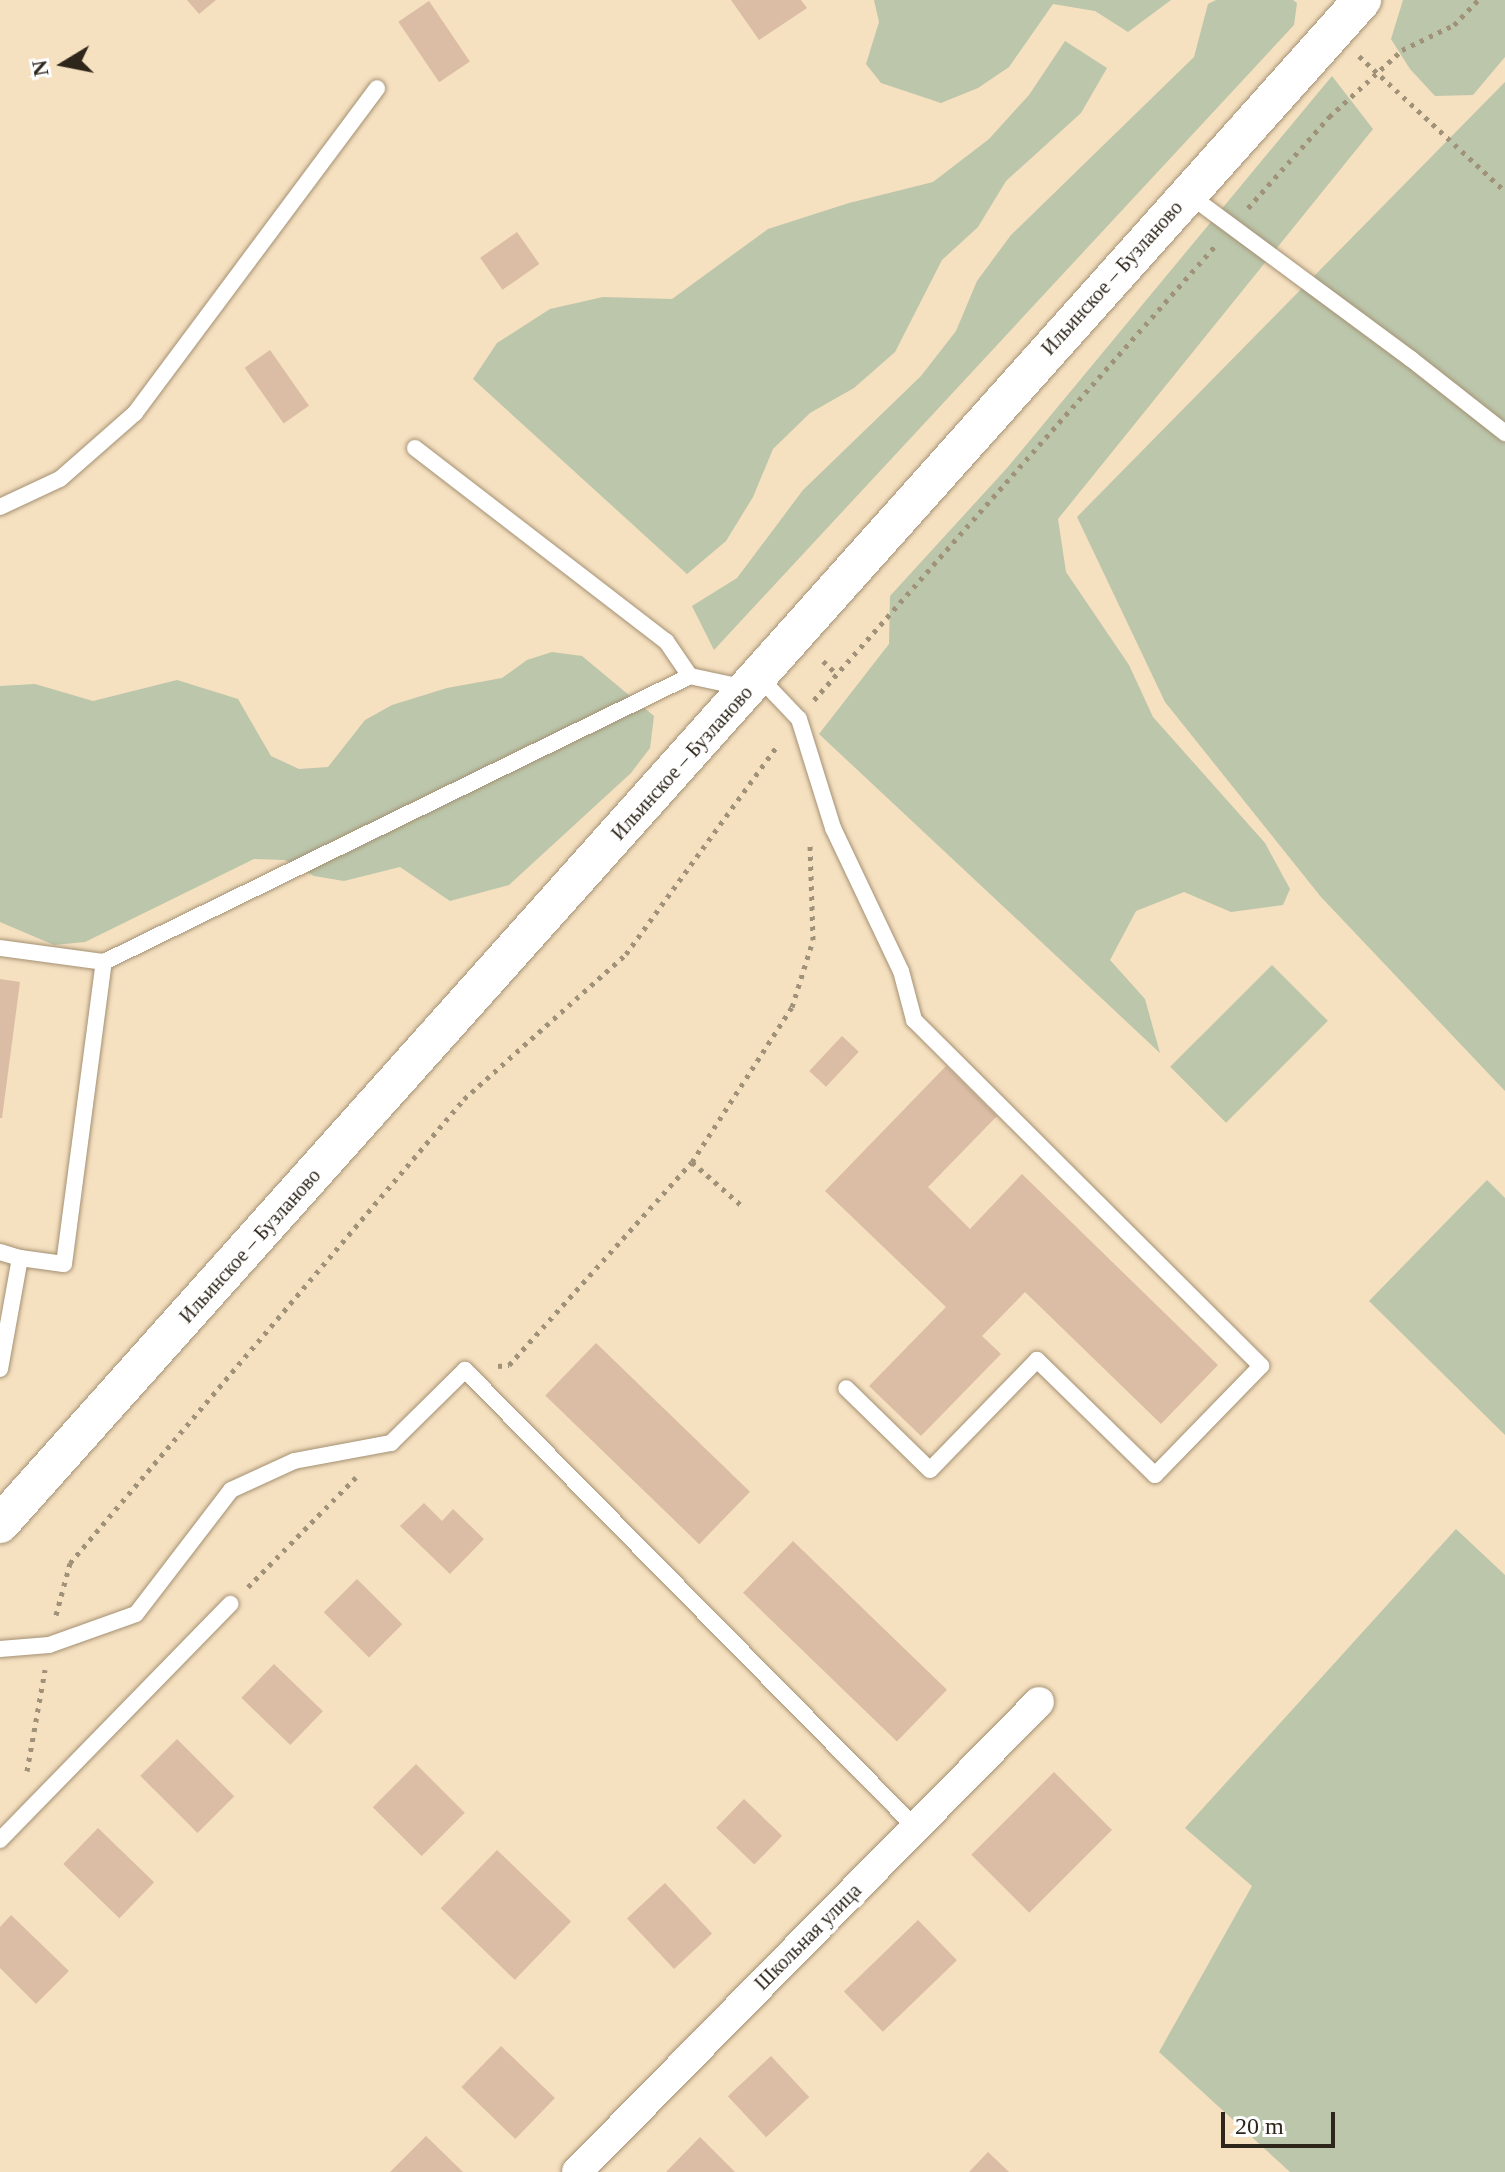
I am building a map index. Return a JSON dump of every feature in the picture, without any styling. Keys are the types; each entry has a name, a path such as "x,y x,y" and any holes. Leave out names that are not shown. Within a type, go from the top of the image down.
{"street":[{"name":"Ильинское – Бузланово","path":"0,1524 1362,0"},
{"name":"Школьная улица","path":"577,2172 1039,1702"}],"lane":[{"path":"0,507 60,479 135,413 377,88"},
{"path":"1188,194 1411,359 1505,433"},
{"path":"415,448 666,641 690,676"},
{"path":"0,948 104,962 690,676 753,683 799,719 833,828 901,971 914,1020 1261,1366 1155,1475 1037,1360 930,1470 846,1388"},
{"path":"0,1252 64,1264 104,962"},
{"path":"0,1369 20,1258"},
{"path":"0,1649 49,1645 136,1614 231,1490 294,1461 391,1443 465,1370 916,1828"},
{"path":"0,1840 230,1604"}],"path":[{"path":"17,1823 49,1645 70,1563 464,1099 626,954 799,719 1329,117 1402,50 1454,25 1478,0"},
{"path":"1334,29 1376,74 1505,191"},
{"path":"465,1370 509,1365 692,1162 792,1007 813,940 810,836"},
{"path":"692,1162 741,1205"},
{"path":"230,1604 391,1443"}],"green space":[{"path":"874,0 1171,0 1128,32 1095,11 1053,4 1009,67 978,88 941,103 881,83 866,64 879,22"},
{"path":"1216,0 1293,0 1297,3 1294,25 714,650 692,606 737,578 803,490 921,376 956,331 977,281 1011,235 1194,57 1208,4"},
{"path":"1403,0 1505,0 1505,57 1473,95 1435,96 1410,69 1391,39"},
{"path":"1065,41 1107,68 1081,113 1006,181 978,227 942,260 895,352 854,388 810,413 773,449 753,497 726,541 687,574 473,379 497,343 550,309 603,297 672,299 768,229 849,203 933,182 989,139 1029,95"},
{"path":"1332,76 1373,129 1058,519 1066,572 1129,665 1153,717 1265,843 1290,889 1283,905 1231,912 1184,892 1136,911 1110,960 1145,999 1160,1053 819,734 889,644 890,596 1007,468"},
{"path":"1505,82 1505,1091 1321,897 1165,702 1077,517"},
{"path":"552,652 582,656 654,716 650,748 631,773 509,885 450,901 400,867 344,881 314,876 285,860 254,859 85,942 54,945 0,922 0,686 35,684 93,701 177,680 238,699 271,756 299,769 328,767 365,720 392,705 447,688 502,678 527,660"},
{"path":"1272,965 1328,1021 1226,1123 1170,1067"},
{"path":"1487,1180 1505,1198 1505,1435 1369,1301"},
{"path":"1456,1529 1505,1575 1505,2172 1290,2172 1159,2052 1252,1886 1185,1828"}],"building":[{"path":"187,0 216,0 199,14"},
{"path":"731,0 801,0 807,8 759,40"},
{"path":"429,1 470,62 439,82 398,22"},
{"path":"517,232 539,264 503,290 480,258"},
{"path":"270,350 309,406 284,423 245,368"},
{"path":"0,979 20,982 2,1118 0,1118"},
{"path":"842,1036 859,1052 826,1087 809,1071"},
{"path":"946,1066 997,1116 928,1187 970,1229 1022,1174 1218,1365 1161,1424 1025,1292 982,1336 1001,1354 921,1436 869,1386 946,1307 825,1191"},
{"path":"596,1343 750,1492 699,1544 545,1396"},
{"path":"424,1503 442,1521 453,1509 484,1539 450,1574 400,1526"},
{"path":"793,1541 947,1690 897,1741 743,1593"},
{"path":"357,1579 402,1624 369,1657 324,1612"},
{"path":"274,1664 323,1711 290,1745 241,1698"},
{"path":"177,1739 234,1796 198,1833 140,1776"},
{"path":"416,1764 465,1813 422,1856 373,1807"},
{"path":"1054,1772 1112,1830 1029,1913 971,1855"},
{"path":"744,1799 782,1836 754,1865 716,1828"},
{"path":"98,1828 154,1882 119,1918 63,1864"},
{"path":"497,1850 571,1922 515,1980 441,1908"},
{"path":"665,1883 712,1933 674,1969 627,1918"},
{"path":"11,1915 69,1971 36,2004 0,1968 0,1927"},
{"path":"918,1920 957,1960 883,2032 844,1992"},
{"path":"501,2046 555,2098 515,2139 461,2087"},
{"path":"771,2056 809,2097 766,2137 728,2096"},
{"path":"426,2136 463,2172 390,2172"},
{"path":"700,2137 735,2172 666,2172"},
{"path":"988,2152 1009,2172 969,2172"}]}
